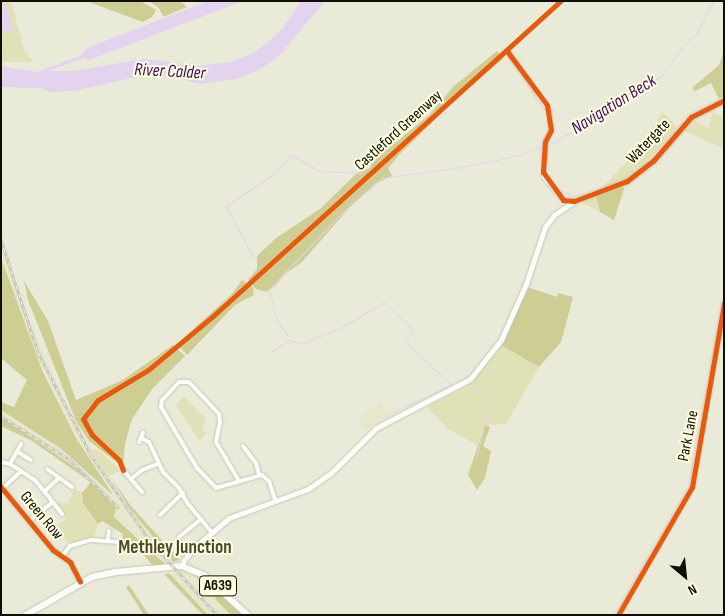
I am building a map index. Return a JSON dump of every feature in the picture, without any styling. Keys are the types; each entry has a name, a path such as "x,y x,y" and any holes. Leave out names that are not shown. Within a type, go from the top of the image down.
{"main road":[{"name":"Watergate","path":"182,566 186,556 211,531 238,513 276,502 317,484 376,428 456,389 481,368 501,340 522,295 545,227 562,208 574,201 627,181 653,160 690,117 724,100"},
{"name":"A639","path":"26,615 80,582 116,572 182,566 204,574 248,615"}],"street":[{"path":"507,51 547,105 551,130 546,142 543,172 563,200 562,208"},
{"path":"563,200 574,201"},
{"name":"Park Lane","path":"618,615 692,487 724,303"},
{"path":"239,481 216,442 220,422 219,414 189,382 182,381 162,400 161,409 191,459 212,485 223,487 259,474"},
{"path":"143,432 141,440 149,442 158,464 183,493 201,520 211,531"},
{"path":"10,464 21,444"},
{"path":"243,446 256,463 259,474 269,480 276,502"},
{"path":"18,452 31,460"},
{"path":"1,462 10,464 21,471 45,491 62,514"},
{"path":"131,479 142,470 158,464"},
{"path":"47,469 72,487"},
{"path":"123,470 142,492"},
{"name":"Green Row","path":"21,471 2,488 53,550 70,562 80,582"},
{"path":"45,491 59,478"},
{"path":"160,515 183,493"},
{"path":"29,521 53,502"},
{"path":"179,537 201,520"},
{"path":"108,540 109,531"},
{"path":"62,556 72,546 94,539 119,542"}],"shaded area":[{"path":"1,1 11,1 24,50 34,62 1,62 1,32 12,31 6,5 1,5"},
{"path":"86,1 140,1 156,10 152,17 143,22"},
{"path":"149,1 180,1 187,7 163,17 159,8"},
{"path":"497,51 504,58 460,95 399,155 388,168 392,176 375,184 351,206 302,262 285,274 276,285 266,292 256,289 248,280 257,269 257,256 276,238 321,208 357,173 370,168 372,162 429,115 454,86"},
{"path":"724,51 724,97 719,99 711,83 695,91 692,88 719,65"},
{"path":"663,112 678,128 645,164 626,179 602,188 638,150"},
{"path":"712,113 724,116 724,149 683,130 692,119 709,129"},
{"path":"622,186 624,189 614,220 600,212 596,196"},
{"path":"603,192 596,196 600,212 579,201"},
{"path":"1,228 20,298 65,403 121,496 172,564 166,565 114,517 116,508 82,472 1,417 1,410 33,429 79,462 110,492 76,438 34,351 4,267"},
{"path":"1,258 42,370 76,438 113,495 60,448 1,410 1,402 14,407 27,380 1,358"},
{"path":"242,280 253,287 254,295 235,305 187,355 177,344 233,293"},
{"path":"24,281 48,321 76,400 121,381 173,345 185,356 152,389 132,419 125,443 123,467 89,441 76,421 28,300"},
{"path":"527,287 557,297 558,293 573,297 561,342 539,367 501,345"},
{"path":"501,345 539,367 506,424 485,425 477,445 448,429 427,407 469,385"},
{"path":"184,397 206,419 202,428 207,434 199,440 176,405"},
{"path":"381,402 389,416 365,430 358,418"},
{"path":"1,417 82,472 116,508 114,517 166,565 153,566 135,544 122,539 123,534 102,521 98,524 83,503 82,493 91,482 32,441 1,426"},
{"path":"485,425 490,427 483,446 491,451 485,478 477,490 468,475"},
{"path":"94,449 121,470 108,477 91,451"},
{"path":"110,476 130,505 180,560 173,562 128,506"},
{"path":"74,488 82,493 83,503 98,524 94,537 70,544 54,529 67,518 57,503 69,503"},
{"path":"176,569 190,572 231,615 208,615 170,574"},
{"path":"176,569 183,569 204,577 219,591 215,599 190,572"},
{"path":"164,574 170,574 208,615 203,615"},
{"path":"129,585 149,615 144,615 126,587"},
{"path":"219,591 244,615 231,615 215,599"}],"water":[{"name":"River Calder","path":"208,1 243,1 89,60 84,58 48,71 71,71 144,59 200,66 230,62 253,53 267,43 283,28 301,1 325,1 279,56 259,70 237,79 200,84 164,75 140,76 74,91 50,92 41,88 1,87 1,66 37,72 82,55 87,48"},
{"path":"1,5 6,5 14,30 12,31 1,32"}],"waterway":[{"name":"Navigation Beck","path":"546,167 548,145 628,100 662,75 682,47 698,32 713,1"},
{"path":"288,336 277,321 269,289 343,212 382,178 462,167 520,155 544,146"},
{"path":"254,259 226,206 275,173 291,155 320,171 362,173"},
{"name":"Navigation Beck","path":"546,176 558,189 573,196"},
{"path":"271,352 289,340 302,343 339,329 384,302 413,330 405,341 451,385 388,414"},
{"path":"469,383 479,394 487,413 476,459"}],"railway":[{"path":"1,240 38,352 91,455 150,541 217,615"},
{"path":"1,416 69,459 119,508"}],"cycle path":[{"name":"Castleford Greenway","path":"123,470 119,460 92,435 83,419 98,400 148,370 213,316 561,1"},
{"path":"507,51 547,105 551,130 545,142 543,172 563,200 574,201 627,181 653,161 691,117 724,100"},
{"path":"618,615 692,487 724,303"},
{"path":"1,487 53,550 70,562 80,582"}],"district":[{"name":"Methley Junction","path":"175,548"}]}
